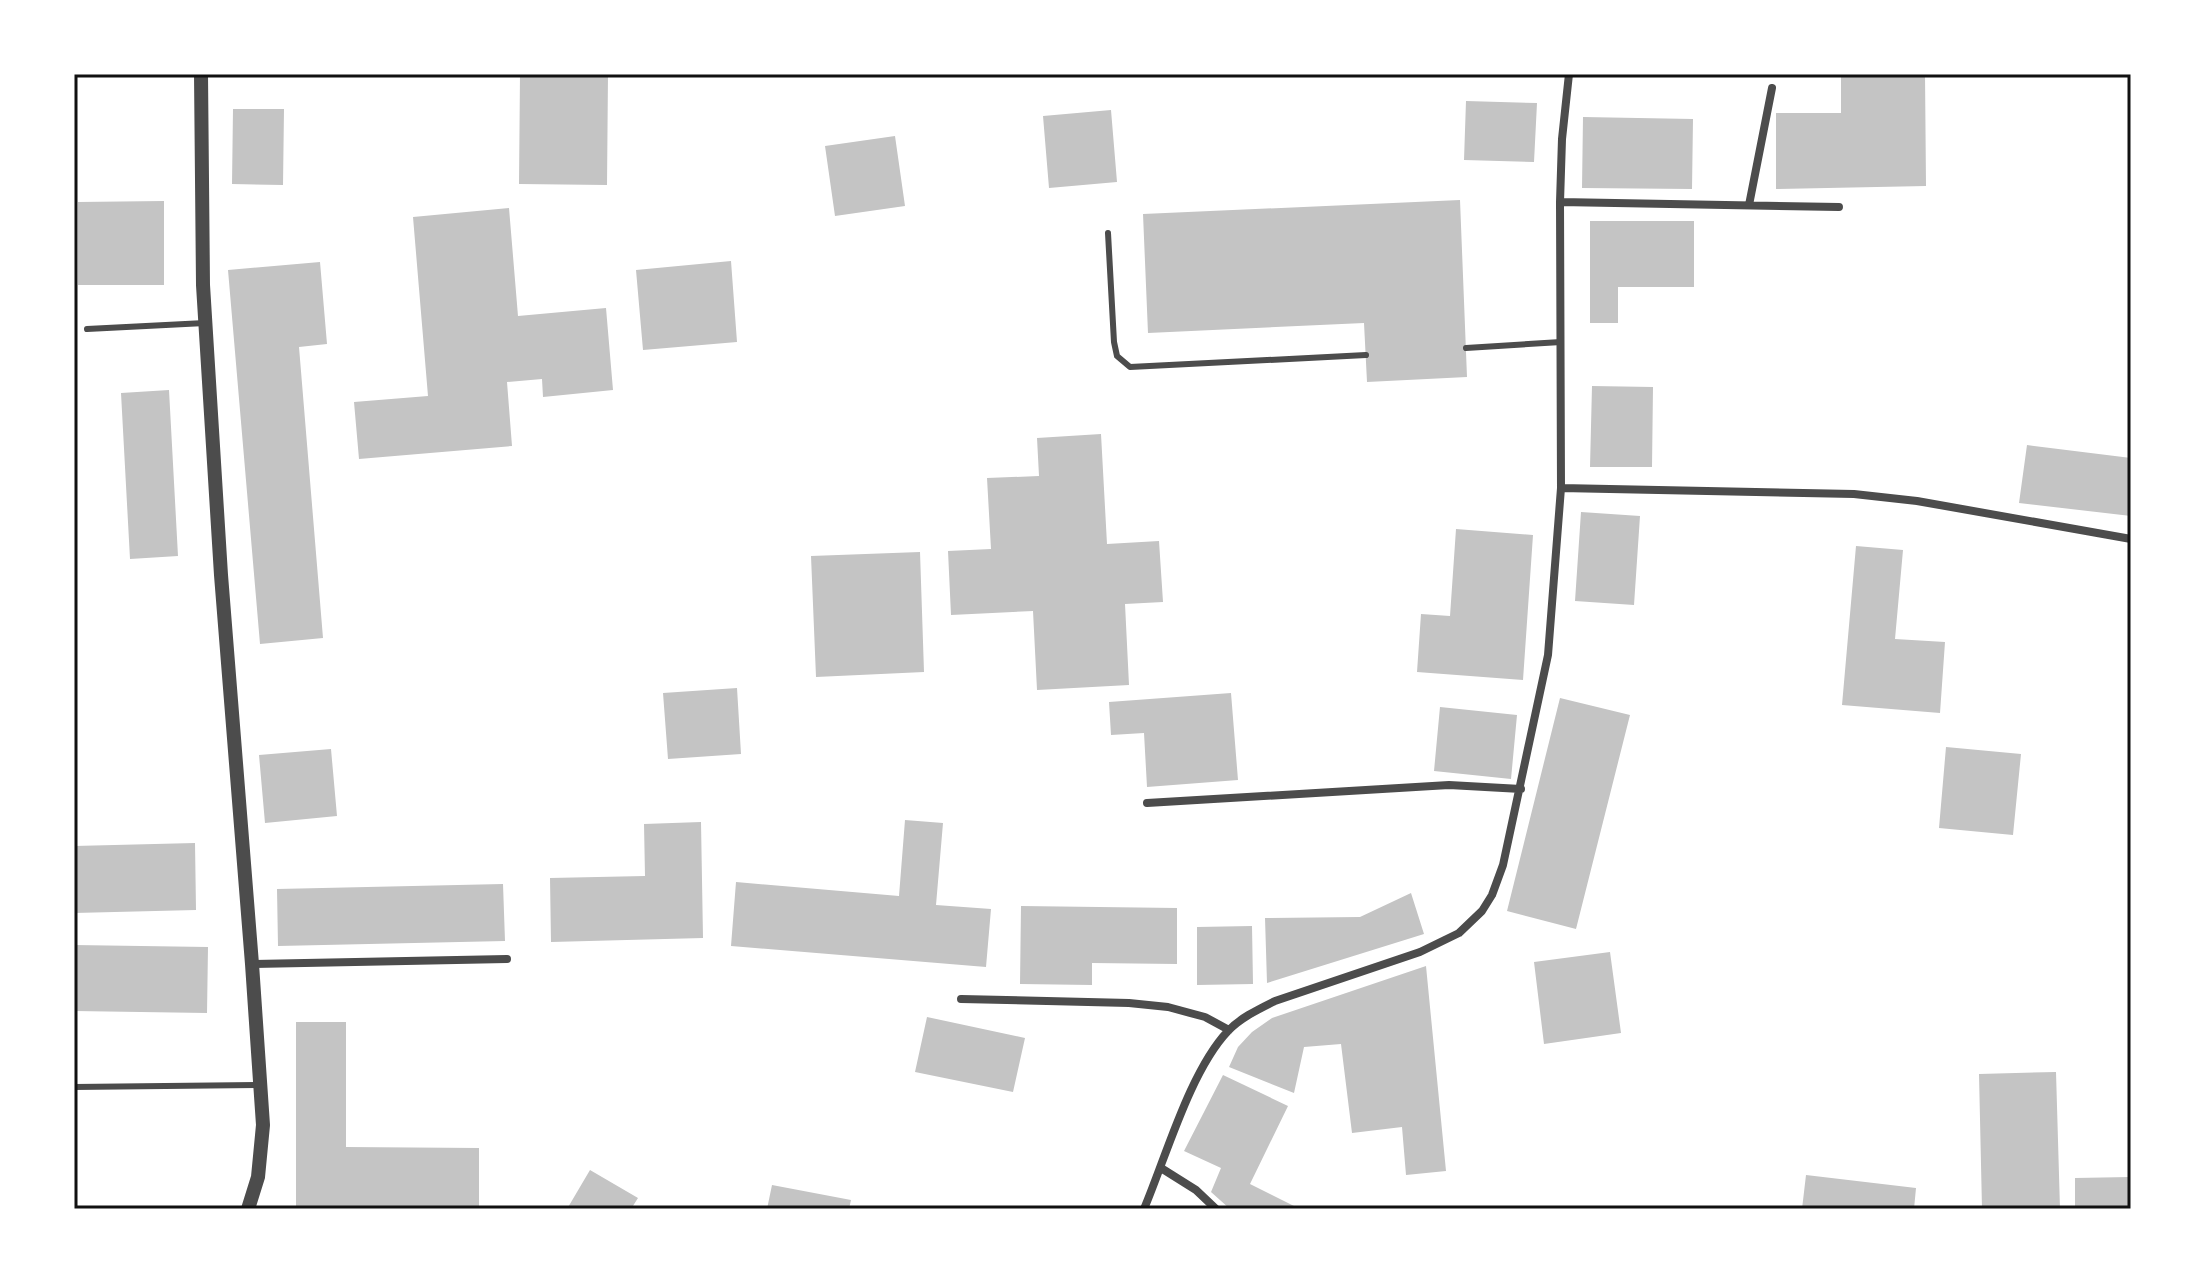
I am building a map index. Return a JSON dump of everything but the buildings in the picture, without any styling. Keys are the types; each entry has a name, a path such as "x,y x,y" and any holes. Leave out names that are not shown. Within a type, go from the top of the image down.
{"street":[{"path":"201,74 205,323 260,1085 262,1149 258,1177 248,1209"},
{"path":"1144,1209 1202,1069 1229,1030 1275,1001 1420,952 1459,933 1472,924 1492,895 1498,879 1521,789 1548,655 1561,488 1560,202 1562,139 1569,74"},
{"path":"1749,205 1772,88"},
{"path":"1560,202 1839,207"},
{"path":"1561,488 1854,494 1917,501 2131,539"},
{"path":"1147,803 1449,785 1521,789"},
{"path":"252,964 507,959"},
{"path":"961,999 1168,1007 1205,1017 1229,1030"},
{"path":"1161,1168 1196,1190 1216,1209"}],"lane":[{"path":"1108,233 1114,342 1117,356 1130,367 1366,355"},
{"path":"87,329 205,323"},
{"path":"1466,348 1561,342"},
{"path":"74,1087 260,1085"}]}
